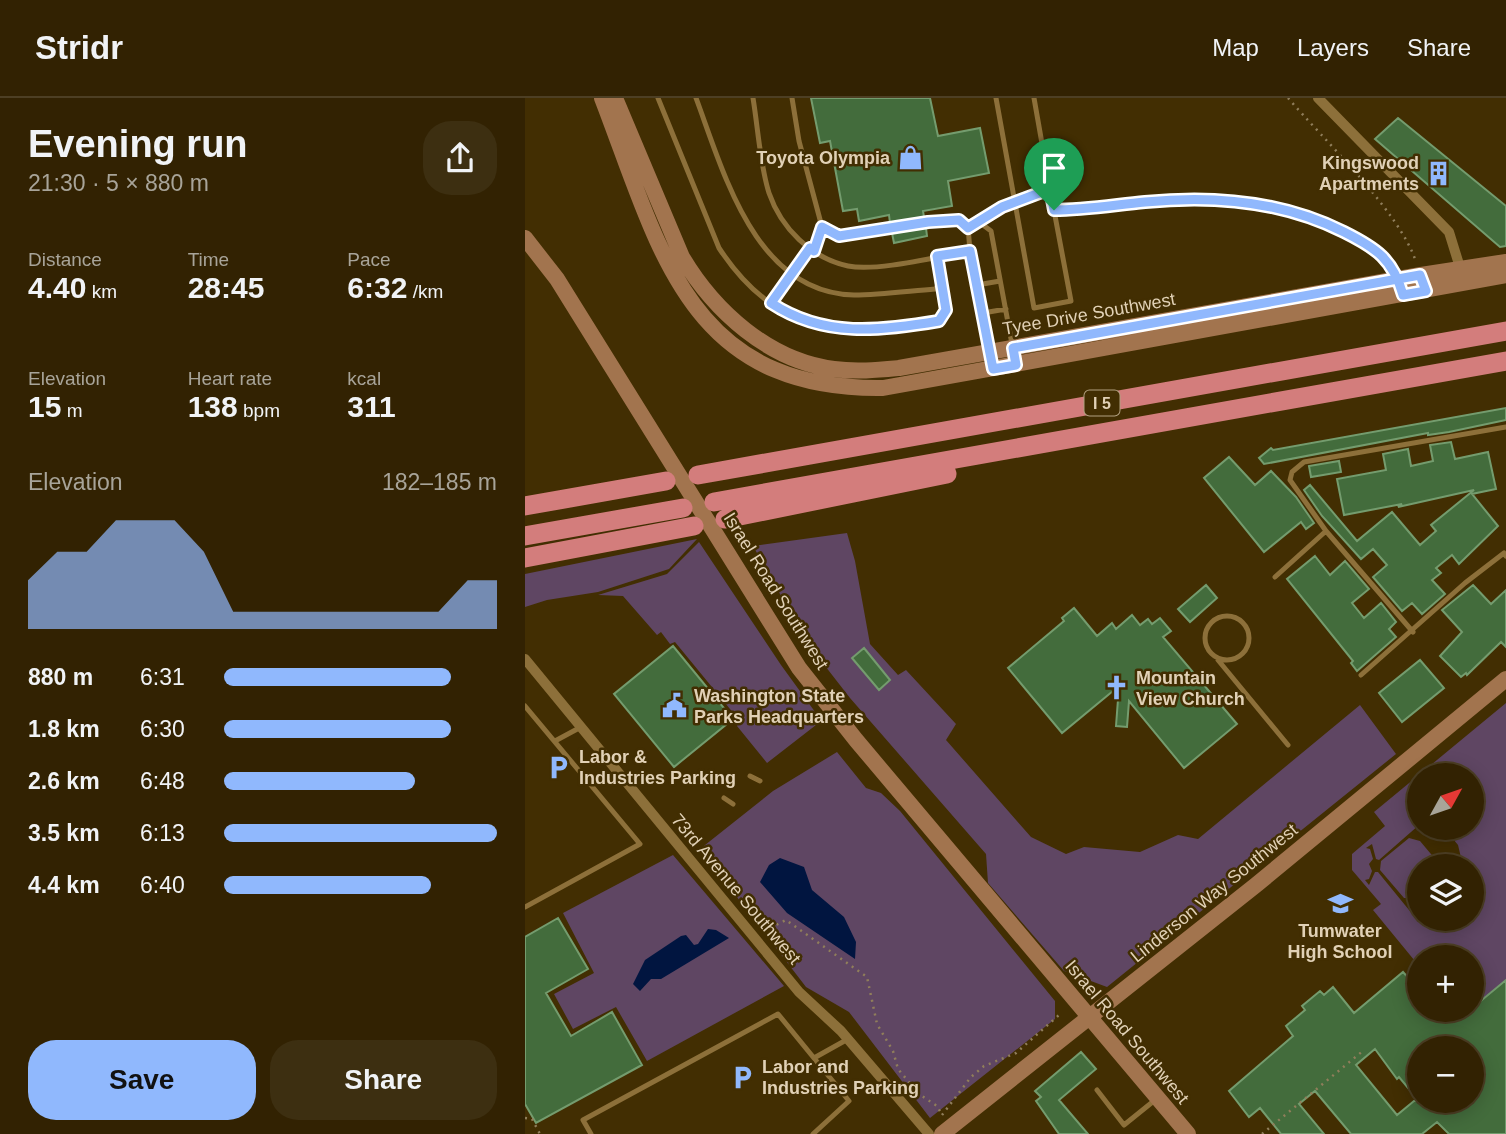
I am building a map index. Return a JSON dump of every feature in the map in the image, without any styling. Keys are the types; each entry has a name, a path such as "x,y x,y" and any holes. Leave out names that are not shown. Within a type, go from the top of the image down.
{"highway":[{"name":"I 5","path":"698,475 1506,331"},
{"name":"I 5","path":"714,502 1506,361"},
{"path":"725,519 1016,460 1129,429"},
{"path":"525,506 666,481"},
{"path":"525,499 637,486"},
{"path":"525,536 683,508"},
{"path":"525,558 694,526"}],"street":[{"name":"Tyee Drive Southwest","path":"602,98 666,264 683,293 704,320 730,344 778,369 834,387 883,388 1403,295 1506,262"},
{"name":"Tyee Drive Southwest","path":"615,98 683,257 710,297 731,319 755,337 805,362 831,369 860,371 898,368 1420,275 1506,275"},
{"path":"1318,98 1449,232 1463,276"},
{"name":"Israel Road Southwest","path":"525,239 557,279 799,668 856,740 1188,1134"},
{"name":"73rd Avenue Southwest","path":"525,659 799,992 848,1039 929,1134"},
{"name":"Linderson Way Southwest","path":"942,1134 1256,885 1506,679"}],"lane":[{"path":"659,98 719,248 732,268 771,303 796,317 824,327 878,330 939,321 946,310 937,256"},
{"path":"696,98 737,202 757,240 774,260 792,274 808,285 852,295 935,289 940,283"},
{"path":"753,98 769,193 787,228 812,249 848,266 970,251"},
{"path":"771,303 812,249 822,227 799,141 792,98"},
{"path":"996,98 1034,308 1072,301 1034,98"},
{"path":"968,228 1016,202 1050,189"},
{"path":"1054,210 1171,200 1233,200 1255,204 1312,219 1363,242 1388,261 1403,295"},
{"path":"822,227 839,236 928,222 959,220 968,228 993,369"},
{"path":"979,222 991,231 1016,365"},
{"path":"977,285 1000,281"},
{"path":"982,313 1006,309"},
{"path":"1413,632 1326,531 1290,480 1292,472 1304,462 1506,427"},
{"path":"1275,577 1326,531"},
{"path":"1361,675 1413,632 1465,583 1505,553"},
{"path":"1216,657 1231,660 1246,651 1250,640 1248,629 1238,619 1225,616 1216,620 1209,626 1206,642 1216,657 1288,745"},
{"path":"525,706 640,844 525,907"},
{"path":"555,741 581,727"},
{"path":"750,776 760,781"},
{"path":"724,799 733,804"},
{"path":"591,1134 583,1120 778,1014 849,1101 813,1134"},
{"path":"814,1058 848,1039"},
{"path":"1097,1090 1124,1125"},
{"path":"1122,1134 1124,1125 1158,1098"}],"path":[{"path":"1288,98 1370,192 1411,245 1420,275"},
{"path":"762,932 786,920 867,977 877,1024 893,1051 898,1069 919,1094 937,1107 942,1115 971,1077 984,1066 1016,1053 1059,1015"},
{"path":"1262,1134 1364,1050"},
{"path":"525,1118 532,1119 540,1134"}],"shaded area":[{"path":"847,533 855,561 870,644 898,675 906,670 956,724 946,740 1031,837 1066,854 1084,847 1140,852 1178,835 1198,839 1360,705 1396,754 1107,987 1064,971 988,883 986,854 850,698 808,644 753,546"},
{"path":"697,539 669,569 598,592 547,600 525,607 525,574"},
{"path":"699,542 818,716 816,725 767,763 737,726 739,720 675,642 670,644 661,632 657,635 623,596 598,595 667,574"},
{"path":"1506,703 1506,980 1484,999 1484,945 1407,945 1407,951 1373,910 1381,904 1352,870 1352,854 1385,826 1374,812 1407,785 1407,836 1379,860 1376,859 1372,844 1366,848 1370,849 1373,859 1369,864 1372,871 1369,879 1365,880 1369,885 1375,872 1378,872 1407,908 1407,931 1484,931 1484,854 1460,854 1454,840 1484,840 1484,763 1433,763"},
{"path":"837,752 866,788 881,793 900,811 1055,1001 1055,1019 930,1118 849,1012 806,987 700,849 773,791"},
{"path":"1407,840 1420,841 1431,854 1407,854 1407,898 1404,898 1380,870 1381,861"},
{"path":"673,855 784,986 647,1061 616,1007 573,1029 554,994 594,973 563,913"}],"water":[{"path":"780,858 804,867 812,890 844,917 856,942 855,959 787,913 760,882 769,865"},
{"path":"708,929 716,930 729,938 661,979 651,979 640,991 633,984 645,960 681,936 686,935 694,945 698,944"}],"building":[{"name":"Toyota Olympia","path":"811,98 930,98 938,136 980,128 989,173 948,181 952,206 923,211 924,217 890,223 889,215 859,221 857,209 843,211 830,141 820,143"},
{"name":"Kingswood Apartments","path":"1398,118 1506,206 1506,246 1500,247 1375,139"},
{"path":"926,228 927,236 894,243 892,233"},
{"path":"1506,408 1506,420 1449,432 1428,433 1264,464 1259,458 1271,448 1273,450"},
{"path":"1451,442 1455,459 1488,452 1496,489 1472,494 1498,526 1459,564 1452,555 1436,568 1441,573 1432,580 1445,594 1422,614 1412,603 1402,611 1373,577 1387,565 1373,549 1361,559 1322,516 1304,490 1310,485 1357,541 1392,512 1420,545 1436,531 1431,525 1474,490 1398,507 1402,504 1344,515 1337,479 1386,470 1383,454 1408,449 1411,466 1433,461 1430,445"},
{"path":"1229,457 1255,485 1271,471 1296,497 1314,523 1306,529 1301,522 1264,552 1204,478"},
{"path":"1339,461 1341,472 1311,477 1309,466"},
{"path":"1315,556 1330,575 1345,561 1369,589 1352,603 1364,618 1381,603 1396,622 1389,629 1396,637 1357,671 1351,663 1353,661 1287,579"},
{"path":"1206,585 1217,598 1190,622 1178,609"},
{"path":"1473,585 1491,604 1506,590 1506,647 1501,642 1467,675 1466,673 1461,677 1440,656 1462,632 1442,610"},
{"name":"Mountain View Church","path":"1074,608 1097,636 1112,623 1116,629 1132,615 1140,625 1148,619 1152,624 1160,618 1171,631 1163,637 1237,724 1184,768 1129,701 1127,727 1116,726 1119,686 1062,733 1008,668 1064,621 1062,618"},
{"name":"Washington State Parks Headquarters","path":"673,646 733,719 674,767 614,694"},
{"path":"864,648 890,680 879,690 852,658"},
{"path":"1420,660 1444,688 1402,722 1379,693"},
{"path":"558,918 588,969 546,993 571,1036 612,1012 642,1065 536,1123 525,1104 525,937"},
{"path":"1403,972 1407,976 1407,1022 1484,1022 1484,998 1506,980 1506,1134 1449,1134 1437,1122 1422,1134 1351,1134 1315,1091 1299,1104 1324,1134 1281,1134 1260,1108 1249,1117 1229,1091 1293,1036 1286,1026 1305,1010 1302,1006 1320,991 1324,995 1333,987 1354,1013"},
{"path":"1081,1052 1096,1069 1059,1100 1088,1134 1059,1134 1036,1101 1041,1097 1035,1091"}],"place":[{"name":"Toyota Olympia","path":"910,158"},
{"name":"Kingswood Apartments","path":"1439,173"},
{"name":"Mountain View Church","path":"1116,688"},
{"name":"Washington State Parks Headquarters","path":"674,706"},
{"name":"Labor & Industries Parking","path":"559,767"},
{"name":"Tumwater High School","path":"1340,904"},
{"name":"Labor and Industries Parking","path":"742,1077"}],"route":[{"path":"1054,210 1050,189 1002,207 968,228 959,220 928,222 839,236 822,227 814,251 810,248 771,303 796,317 824,327 853,331 939,321 946,310 937,256 970,251 993,369 1016,365 1013,348 1302,296 1398,279 1420,275 1426,291 1403,295 1398,279 1388,261 1378,252 1331,226 1275,208 1233,200 1171,200 1054,210"}]}
